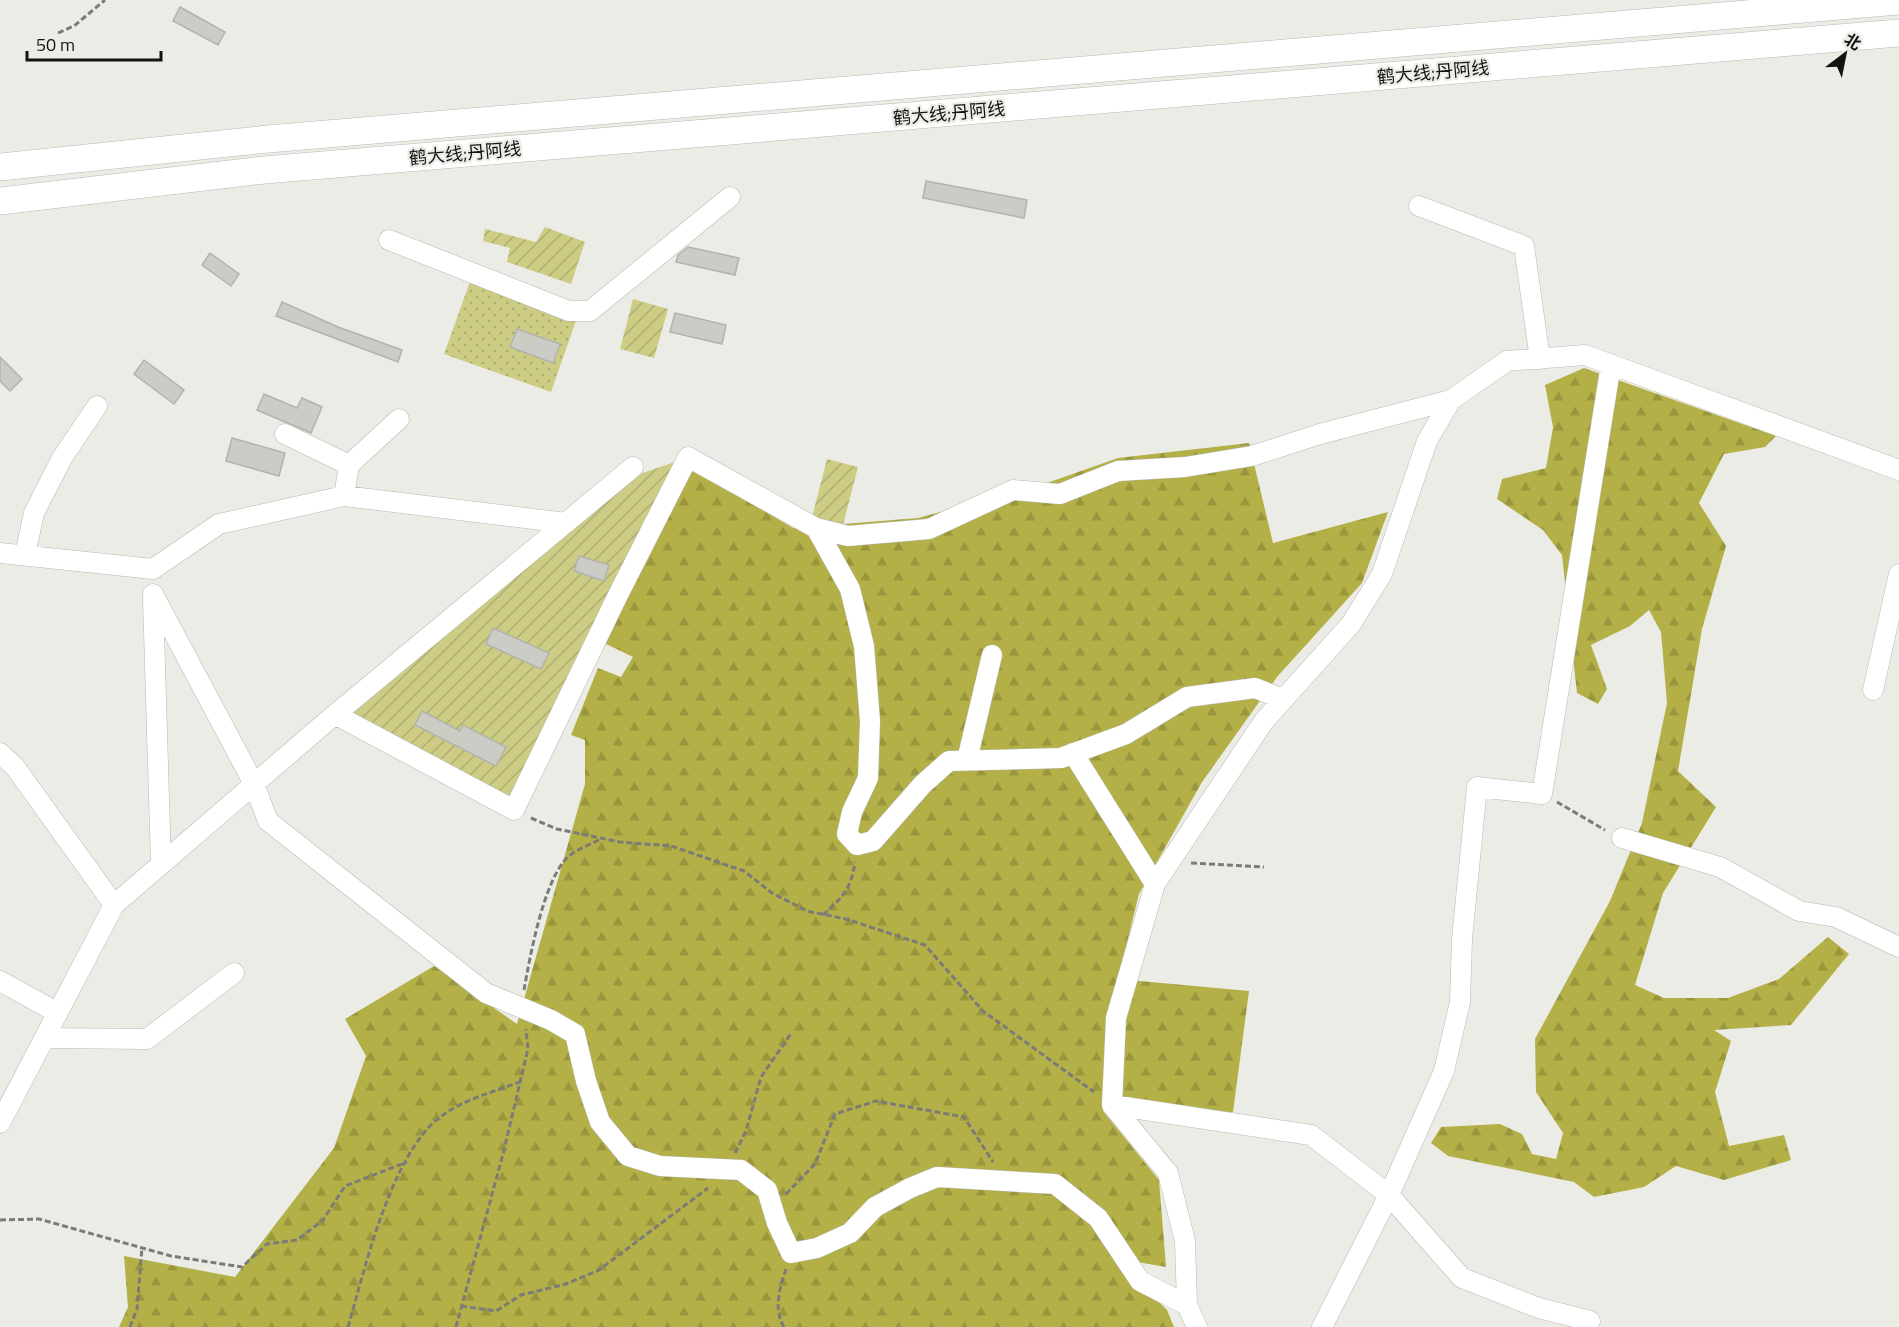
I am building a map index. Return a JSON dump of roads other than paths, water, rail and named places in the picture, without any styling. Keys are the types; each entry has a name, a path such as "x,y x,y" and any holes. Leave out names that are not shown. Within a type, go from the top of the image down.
{"highway":[{"name":"鹤大线;丹阿线","path":"0,167 268,139 1899,0"},
{"name":"鹤大线;丹阿线","path":"0,201 264,170 1899,33"}],"street":[{"path":"389,240 569,311 590,311 730,197"},
{"path":"1419,206 1524,246 1540,358"},
{"path":"336,715 514,810 688,457 816,528 848,536 928,529 1013,490 1060,494 1118,471 1185,467 1252,456 1320,434 1450,400 1506,361 1585,355 1899,470"},
{"path":"1322,1327 1389,1195 1444,1071 1460,1002 1462,939 1477,787 1542,794 1611,364"},
{"path":"1197,1327 1187,1305 1185,1241 1168,1173 1112,1105 1116,1018 1155,884 1264,721 1351,624 1382,574 1427,441 1450,400"},
{"path":"25,555 34,513 62,458 98,406"},
{"path":"344,496 349,465 399,419"},
{"path":"285,434 349,465"},
{"path":"0,1123 114,904 633,467"},
{"path":"0,553 153,569 219,524 344,496 566,523"},
{"path":"816,528 850,589 864,646 870,721 868,778 852,812 847,834 857,845 873,842 897,813 949,761 1061,758 1126,734 1187,697 1255,688 1283,699"},
{"path":"153,569 161,864"},
{"path":"1873,690 1899,574"},
{"path":"153,594 254,784 268,821 486,993 551,1020 575,1034 586,1081 600,1122 628,1156 660,1166 741,1170 767,1190 791,1253 818,1248 850,1233 875,1207 909,1188 937,1178 1055,1184 1098,1218 1140,1281 1187,1305"},
{"path":"967,760 992,655"},
{"path":"0,753 15,767 114,904"},
{"path":"1073,753 1155,884"},
{"path":"1622,838 1720,867 1798,911 1836,917 1899,946"},
{"path":"46,1038 147,1039 234,973"},
{"path":"0,981 58,1013"},
{"path":"1112,1105 1311,1135 1389,1195 1462,1278 1539,1308 1590,1321"}]}
